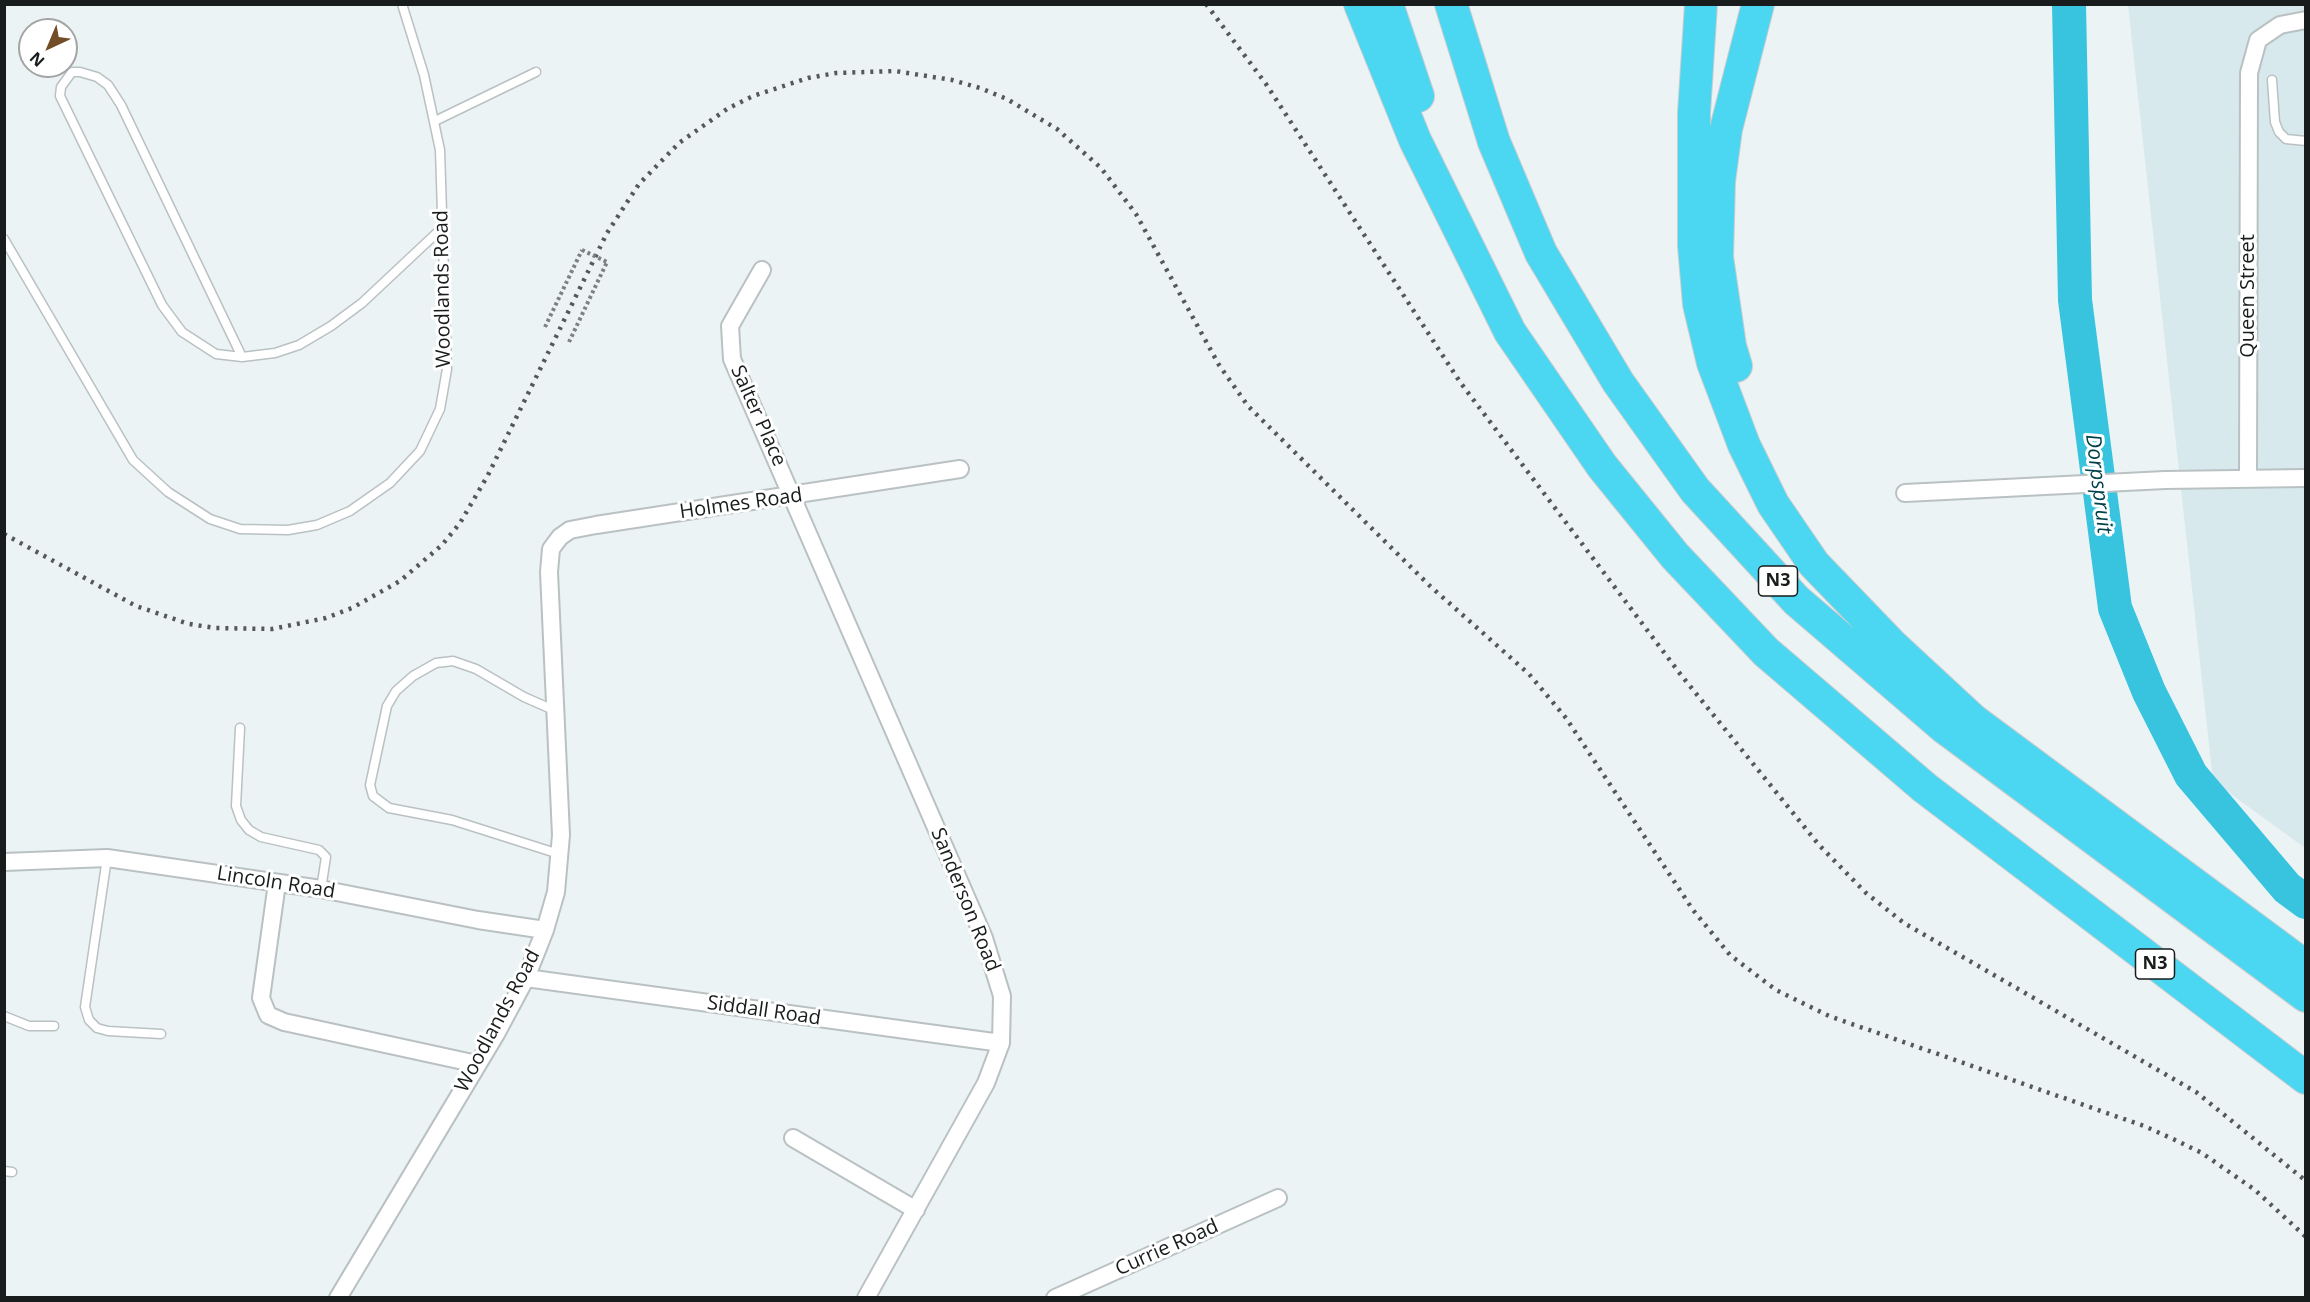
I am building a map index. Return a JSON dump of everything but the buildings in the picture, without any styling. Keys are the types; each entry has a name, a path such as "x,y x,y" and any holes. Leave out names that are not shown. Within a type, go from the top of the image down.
{"highway":[{"path":"1360,4 1415,140 1510,332 1602,466"},
{"name":"N3","path":"1387,4 1428,126 1518,326 1602,466 1675,556 1766,652 1925,788 2306,1078"},
{"name":"N3","path":"1451,4 1494,142 1541,253 1618,382 1695,490 1796,600 1945,728 2306,996"},
{"path":"1701,4 1694,113 1694,246 1700,304 1713,363 1744,446 1773,504 1814,564 1893,646 1973,720 2306,967"},
{"path":"1758,4 1726,129 1719,181 1718,257 1730,346 1753,420 1788,494 1827,555 1893,646"}],"street":[{"name":"Queen Street","path":"2248,478 2249,73 2258,40 2280,25 2306,20"},
{"name":"Salter Place","path":"762,270 730,326 732,359 793,496"},
{"name":"Holmes Road","path":"549,572 551,549 560,537 570,530 960,470"},
{"path":"1905,493 2165,480 2306,478"},
{"name":"Sanderson Road","path":"793,496 984,938 1002,996 1001,1043 986,1083 866,1298"},
{"name":"Woodlands Road","path":"338,1298 477,1065 526,978 545,930 556,892 561,835 549,572"},
{"name":"Lincoln Road","path":"4,862 107,858 321,890 478,920 545,930"},
{"path":"277,883 261,998 268,1015 284,1022 477,1065"},
{"name":"Siddall Road","path":"526,978 1001,1043"},
{"path":"793,1138 916,1210"},
{"name":"Currie Road","path":"1055,1298 1278,1198"}],"lane":[{"name":"Woodlands Road","path":"4,239 133,460 168,492 210,519 240,529 288,530 317,525 350,512 390,483 420,451 440,409 447,369 440,150 435,121 402,4"},
{"path":"242,357 122,105 108,85 97,77 72,72 61,87 60,96 162,305 182,332 216,354 242,357 275,353 299,345 332,326 362,303 441,228"},
{"path":"435,121 536,72"},
{"path":"2272,80 2275,122 2278,132 2286,139 2306,141"},
{"path":"556,711 524,697 476,669 453,661 436,663 412,676 396,691 387,706 370,785 373,796 389,808 452,820 559,854"},
{"path":"240,728 236,806 241,820 249,830 261,837 318,850 326,857 321,890"},
{"path":"107,858 85,1007 89,1020 97,1028 161,1035"},
{"path":"4,1016 29,1026 54,1026"}],"path":[{"path":"545,327 582,250 608,262 569,342"}],"shaded area":[{"path":"2128,5 2305,5 2305,848 2213,781"}],"waterway":[{"name":"Dorpspruit","path":"2069,4 2075,300 2115,608 2149,692 2191,775 2287,888 2306,902"}],"railway":[{"path":"1206,4 1266,84 1460,382 1681,675 1819,845 1866,893 1904,923 2196,1092 2306,1181"},
{"path":"4,534 136,606 189,624 216,628 272,629 326,618 352,608 400,581 442,545 460,523 488,475 607,233 639,184 679,143 727,109 753,96 808,78 836,73 895,71 952,80 980,88 1007,99 1057,129 1101,168 1136,214 1219,365 1248,406 1430,586 1529,674 1566,718 1693,910 1730,955 1776,990 1829,1016 2144,1126 2202,1153 2255,1190 2306,1237"}]}
